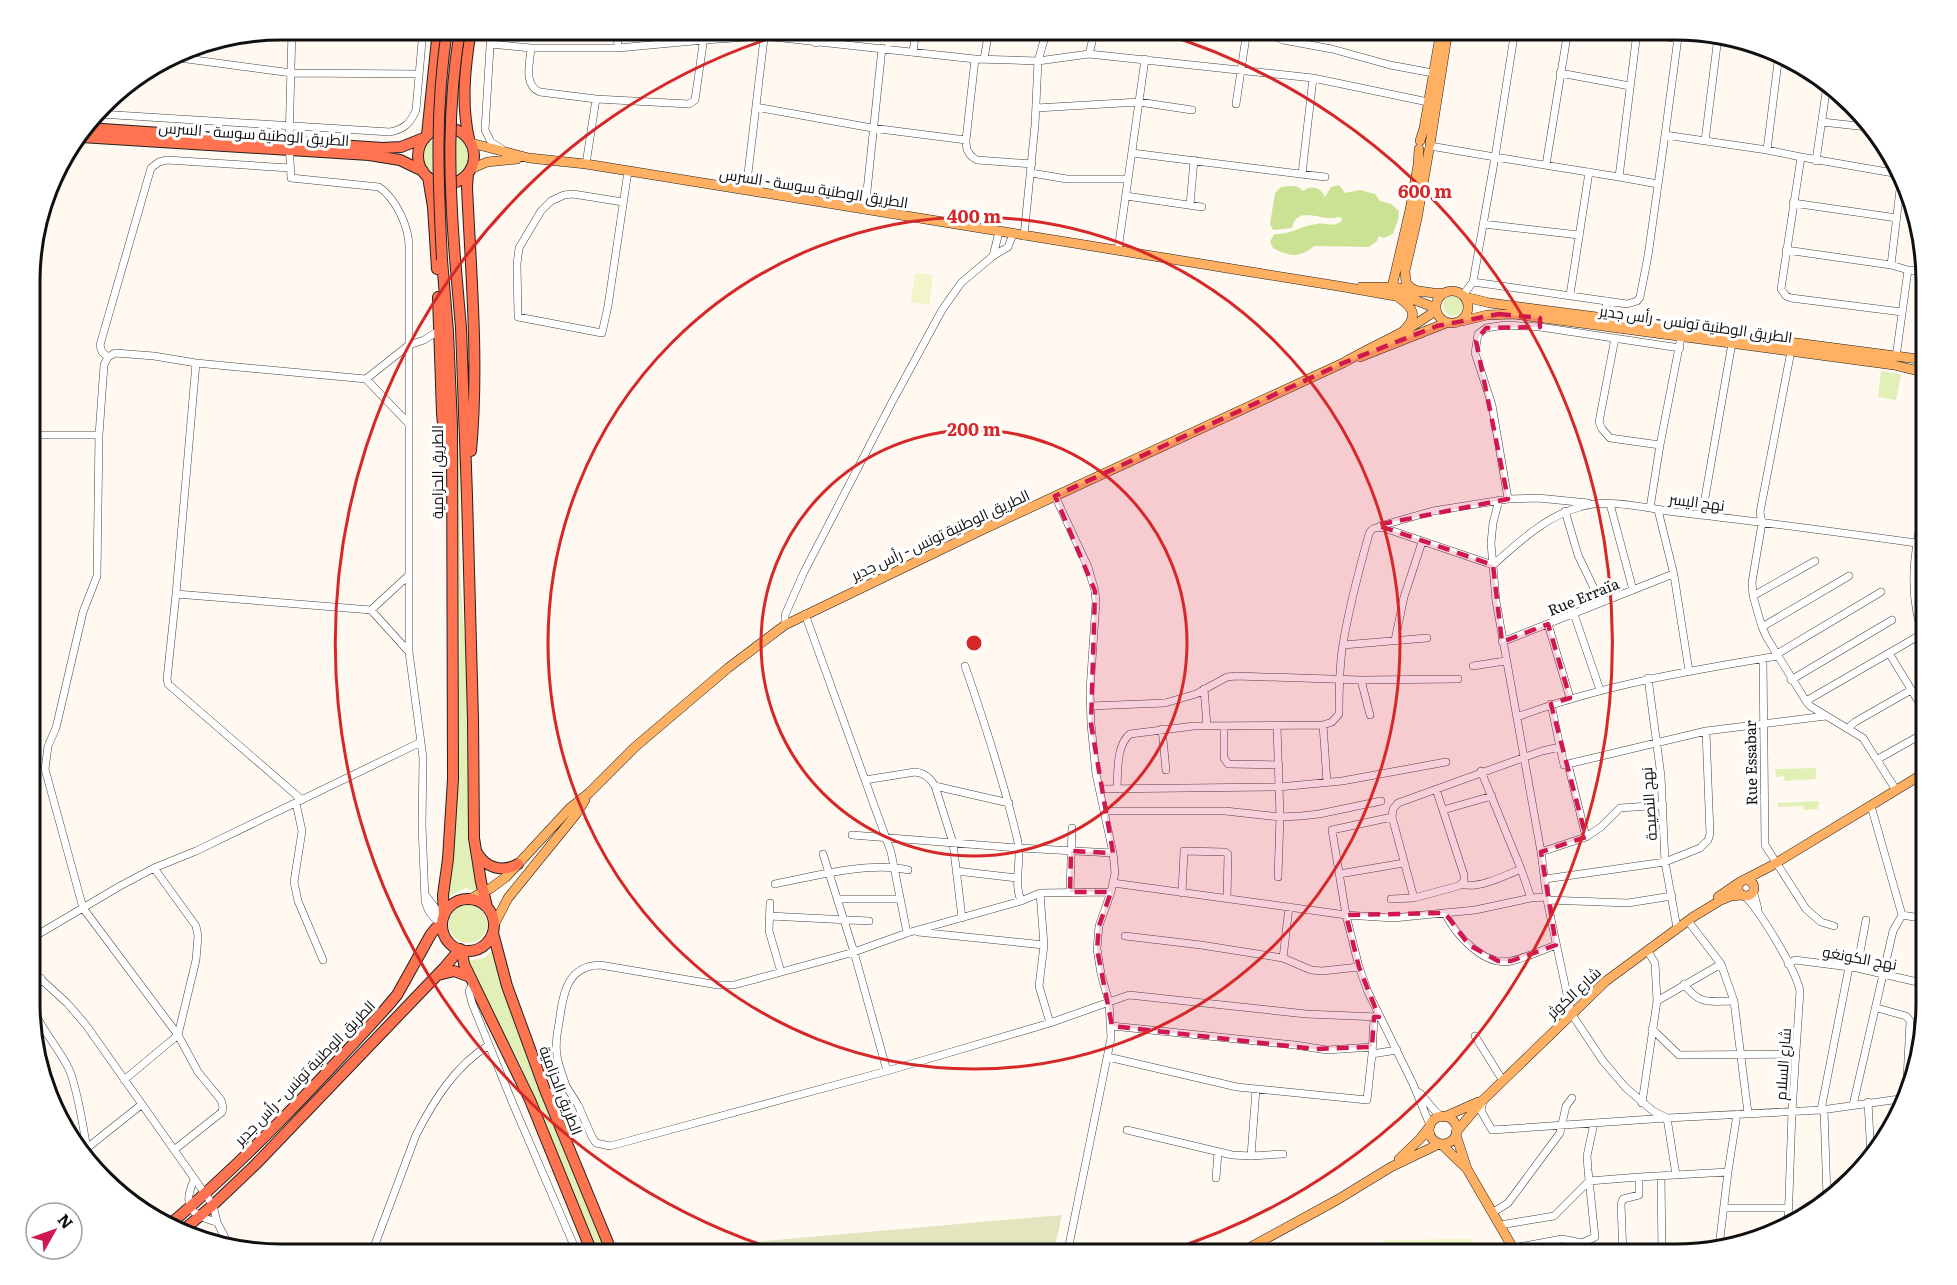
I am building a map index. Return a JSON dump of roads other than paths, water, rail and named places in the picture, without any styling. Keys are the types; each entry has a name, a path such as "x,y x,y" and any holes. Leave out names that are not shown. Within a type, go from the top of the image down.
{"highway":[{"path":"437,40 425,137 418,154 433,207 442,413 451,497"},
{"name":"الطريق الحزامية","path":"443,920 453,779 452,425 449,344 438,189 438,117 446,40"},
{"name":"الطريق الحزامية","path":"458,40 450,121 450,192 461,328 476,850 487,907"},
{"path":"425,174 435,182 453,183 469,171 473,161 474,152 465,121 465,69 469,40"},
{"path":"425,137 435,130 444,128 462,133 470,141"},
{"name":"الطريق الوطنية سوسة - السرس","path":"95,129 388,158 400,160 425,174"},
{"name":"الطريق الوطنية سوسة - السرس","path":"88,137 289,147 383,148 400,147 425,137"},
{"path":"467,496 475,399 469,171"},
{"path":"476,850 483,861 494,868 506,869 518,864"},
{"path":"470,899 482,903 491,912 493,929 484,945 470,950 454,946 446,937 443,920 454,903 470,899"},
{"name":"الطريق الوطنية تونس - رأس جدير","path":"175,1220 307,1094 386,1008 397,994 431,933 443,920"},
{"name":"الطريق الحزامية","path":"493,929 507,986 547,1094 608,1244"},
{"path":"461,949 464,964 530,1100 589,1244"},
{"name":"الطريق الوطنية تونس - رأس جدير","path":"189,1226 256,1164 461,949"},
{"path":"437,975 454,970 472,980"}],"main road":[{"path":"1418,292 1406,283 1405,271 1417,219 1428,102 1439,40"},
{"path":"1401,332 1411,322 1412,315 1406,302 1396,297 1392,287 1412,201 1419,159 1425,146 1446,40"},
{"name":"الطريق الوطنية سوسة - السرس","path":"470,141 507,154 529,158 586,164 1344,287 1419,301 1436,309"},
{"name":"الطريق الوطنية سوسة - السرس","path":"469,171 487,162 529,158"},
{"name":"الطريق الوطنية سوسة - السرس","path":"1344,287 1392,287 1418,292 1445,293"},
{"path":"1455,291 1464,296 1468,301 1468,312 1462,321 1451,324 1438,315 1436,309 1438,299 1445,293 1455,291"},
{"name":"الطريق الوطنية تونس - رأس جدير","path":"1464,296 1490,303 1916,359"},
{"name":"الطريق الوطنية تونس - رأس جدير","path":"470,899 506,877 570,808 589,793 634,747 754,647 785,625 1055,496 1343,363 1419,323 1436,309"},
{"name":"الطريق الوطنية تونس - رأس جدير","path":"1462,321 1499,314 1612,334 1681,337 1732,343 1894,365 1916,370"},
{"name":"الطريق الوطنية تونس - رأس جدير","path":"1343,363 1375,353 1414,334 1446,322"},
{"name":"شارع الكوثر","path":"1690,919 1704,906 1741,881 1774,864 1916,778"},
{"name":"الطريق الوطنية تونس - رأس جدير","path":"493,929 508,898 577,813 589,793"},
{"name":"شارع الكوثر","path":"1483,1100 1612,975 1690,919 1721,900 1748,892 1774,864"},
{"path":"1741,881 1738,890 1748,892"},
{"path":"1391,1167 1411,1148 1435,1119 1483,1100"},
{"path":"1256,1244 1337,1200 1391,1167 1451,1141 1483,1100"},
{"path":"1443,1117 1455,1124 1467,1169 1511,1244"},
{"path":"1430,1125 1432,1139 1467,1169"}],"street":[{"path":"292,40 289,147 291,178 379,187 389,196 404,221 409,238 409,652 421,742 425,894 443,920"},
{"path":"108,115 390,132 403,129 412,120 416,110 422,40"},
{"path":"490,40 485,130 491,142 507,154"},
{"path":"618,40 618,48"},
{"path":"490,44 531,48 618,48 704,40 694,100 689,104 596,99 540,92 529,83 531,48"},
{"path":"746,190 763,40"},
{"path":"800,40 975,59 1038,61 1089,54 1145,59 1313,78 1428,102"},
{"path":"913,52 915,40"},
{"path":"984,59 987,40"},
{"path":"1024,236 1032,164 1038,61 1044,40"},
{"path":"1089,54 1092,40"},
{"path":"1236,104 1246,40"},
{"path":"1283,40 1433,73"},
{"path":"1464,296 1473,282 1513,40"},
{"path":"1546,165 1566,40"},
{"path":"1619,177 1633,40"},
{"path":"1473,282 1634,303 1640,297 1648,256 1678,40"},
{"path":"1705,141 1717,44"},
{"path":"865,210 882,48"},
{"path":"189,59 292,73 418,74"},
{"path":"975,59 966,140 967,152 977,160 1032,164"},
{"path":"1118,250 1145,59"},
{"path":"1767,150 1778,63"},
{"path":"1560,73 1629,86"},
{"path":"1302,174 1313,78"},
{"path":"1816,160 1826,93"},
{"path":"586,164 596,99"},
{"path":"1036,108 1139,102 1192,110"},
{"path":"756,107 872,128 966,140"},
{"path":"1822,122 1860,126"},
{"path":"1665,135 1767,150 1891,173"},
{"path":"1425,146 1658,184"},
{"path":"1132,153 1325,177"},
{"path":"1801,157 1781,288 1786,296 1902,312"},
{"path":"108,357 102,352 100,345 151,168 167,160 290,168"},
{"path":"1190,205 1194,160"},
{"path":"623,202 573,194 551,201 542,211 519,248 518,317 602,333 628,171"},
{"path":"1570,295 1589,172"},
{"path":"1031,173 1066,179 1128,179"},
{"path":"1891,265 1900,193"},
{"path":"1126,196 1202,207"},
{"path":"1793,203 1897,218"},
{"path":"1483,224 1579,235"},
{"path":"993,256 999,232"},
{"path":"785,625 785,615 804,572 942,310 961,283 993,256 1008,247 1013,234"},
{"path":"1786,250 1891,265 1916,271"},
{"path":"1896,357 1908,270"},
{"path":"1604,318 1607,300"},
{"path":"1508,499 1492,405 1475,353 1476,341 1478,334 1494,325 1540,322"},
{"path":"366,379 409,345 440,332"},
{"path":"1660,445 1610,438 1602,429 1599,422 1612,334 1680,348"},
{"path":"1681,337 1660,445 1654,509 1674,575 1689,671"},
{"path":"1702,515 1732,343"},
{"path":"1791,351 1760,512 1761,523 1752,582 1753,596 1762,627 1791,680 1806,701 1863,738 1896,790"},
{"path":"174,1150 223,1110 220,1101 198,1072 178,1035 83,908 45,769 83,612 97,576 99,435 104,365 108,357 115,353 366,379 410,424"},
{"path":"196,363 168,684 299,801 302,831 294,882 298,901 323,960"},
{"path":"40,435 99,435"},
{"path":"1055,496 1088,567 1095,591 1096,622 1090,706 1099,789 1115,873 1097,938 1101,974 1109,1002 1112,1026 1108,1057 1070,1244"},
{"path":"1118,789 1121,748 1130,734 1207,726 1323,725 1332,722 1339,714 1343,645 1352,600 1372,529 1433,511 1499,500 1538,498 1593,504"},
{"path":"1499,500 1492,534 1496,601 1541,852 1547,899 1571,1013 1603,1061 1642,1103 1667,1118"},
{"name":"نهج اليسر","path":"1493,565 1534,531 1566,511 1593,504 1654,509 1916,543"},
{"path":"1610,504 1634,590"},
{"path":"1566,511 1578,555 1601,603"},
{"path":"1377,527 1493,565"},
{"path":"1395,640 1404,597 1422,542"},
{"path":"1916,543 1913,586 1916,613"},
{"path":"1753,596 1815,561"},
{"path":"371,610 409,575"},
{"name":"Rue Erraïa","path":"1502,642 1674,575"},
{"path":"1762,627 1849,576"},
{"path":"1517,717 1570,698 1648,678 1777,655 1881,592"},
{"path":"176,594 371,610 409,652"},
{"path":"1574,614 1600,690"},
{"path":"805,615 886,837 910,933"},
{"path":"1791,680 1892,620"},
{"path":"1548,624 1570,698"},
{"path":"1806,701 1916,637"},
{"path":"1343,645 1426,638"},
{"path":"1889,653 1916,698"},
{"name":"Rue Essabar","path":"1764,659 1765,844 1774,864 1806,909 1821,922 1834,926"},
{"path":"1473,666 1506,661"},
{"path":"964,666 1009,803 1019,848 1017,878 1021,901"},
{"path":"1090,706 1165,703 1204,689 1227,677 1236,676 1361,680 1458,679"},
{"name":"نهج النصيحة","path":"1648,678 1663,805 1665,862 1677,928"},
{"path":"1361,680 1370,715"},
{"path":"1204,689 1207,726"},
{"path":"1848,729 1855,722 1911,690"},
{"path":"1551,704 1564,765 1706,731 1826,716"},
{"path":"1323,725 1327,782"},
{"path":"1224,726 1224,758 1228,764 1279,765"},
{"path":"1277,726 1280,817 1278,877"},
{"path":"1161,729 1166,770"},
{"path":"1545,879 1665,862 1696,851 1708,840 1710,834 1706,731"},
{"path":"1878,759 1916,738"},
{"path":"40,933 154,868 421,742"},
{"path":"1414,898 1392,817 1393,809 1398,803 1481,771 1560,747"},
{"path":"1099,789 1279,787 1327,782 1446,762"},
{"path":"1568,764 1586,837"},
{"path":"1481,771 1531,898"},
{"path":"865,780 922,773 931,779 953,843 962,918"},
{"path":"935,786 1009,803"},
{"path":"1436,789 1464,875 1462,884"},
{"path":"1443,810 1492,796"},
{"path":"1104,811 1225,811 1280,817 1319,814 1381,801"},
{"path":"1541,852 1586,837 1601,827 1620,808 1663,805"},
{"path":"1853,1105 1885,974 1893,931 1902,915 1871,806"},
{"path":"1392,817 1332,830 1346,915 1359,967 1377,1017 1397,1050 1430,1125"},
{"path":"1070,892 1072,828"},
{"path":"852,835 1113,853"},
{"path":"1182,893 1184,851 1225,852 1228,854 1227,899"},
{"path":"823,854 854,952 887,1071"},
{"path":"1338,874 1404,863"},
{"path":"775,884 829,872 894,867 908,870"},
{"path":"124,1080 178,1035 196,960 198,936 196,927 154,868"},
{"path":"1391,899 1414,898 1462,884 1467,887 1480,884 1521,868"},
{"path":"956,871 1017,878"},
{"path":"1113,884 1346,915 1393,918 1475,910 1531,898 1628,903 1672,896"},
{"path":"1111,892 1040,893 1021,901 910,933 854,952 734,985 718,985 600,965 588,966 578,971 564,992 556,1056 566,1086 578,1105 592,1137 596,1143 610,1146 887,1071 1050,1023 1129,995 1137,994 1306,1014 1377,1017"},
{"name":"شارع السلام","path":"1748,892 1798,982 1800,991 1788,1217"},
{"path":"1040,893 1044,945 1040,986 1050,1023"},
{"path":"838,900 900,899"},
{"path":"770,903 769,931 781,972"},
{"path":"1283,958 1289,907"},
{"path":"1445,914 1456,933 1469,945 1498,960 1511,961 1556,945"},
{"path":"1902,915 1916,917"},
{"path":"770,916 869,921"},
{"path":"1690,919 1720,964 1734,1000 1748,1113"},
{"path":"1827,1191 1823,1110 1853,968 1866,920"},
{"path":"910,933 1044,945"},
{"path":"1125,936 1283,958 1311,970 1359,967"},
{"path":"1642,1103 1657,1001 1655,963 1647,950"},
{"name":"نهج الكونغو","path":"1788,964 1796,960 1853,968 1916,982"},
{"path":"1657,1001 1720,964"},
{"path":"41,978 86,1025 213,1205 217,1222 226,1238"},
{"path":"472,980 470,996 573,1244"},
{"path":"1684,984 1701,1001 1734,1000"},
{"path":"1876,1008 1906,1016 1910,1021 1908,1068"},
{"path":"1108,1057 1237,1087 1367,1100 1377,1017"},
{"path":"42,1023 65,1060 71,1074 86,1145"},
{"path":"1112,1026 1315,1049 1397,1050"},
{"path":"1652,1029 1679,1055 1795,1054"},
{"path":"1476,1036 1503,1081"},
{"path":"375,1244 416,1135 425,1118 458,1069 477,1052 489,1045"},
{"path":"1413,1083 1428,1103 1443,1117"},
{"path":"547,1094 566,1086"},
{"path":"1251,1156 1256,1089"},
{"path":"1492,1213 1508,1203 1560,1133 1566,1106 1572,1098"},
{"path":"1483,1100 1481,1111 1492,1130 1792,1110 1823,1110 1897,1099"},
{"path":"1868,1102 1870,1145"},
{"path":"90,1150 141,1105"},
{"path":"1720,1240 1737,1114"},
{"path":"1667,1118 1676,1175"},
{"path":"1542,1244 1562,1239 1582,1243 1595,1237 1587,1156 1594,1123"},
{"path":"1127,1130 1218,1153 1251,1156 1283,1154"},
{"path":"1216,1178 1218,1153"},
{"path":"1500,1225 1554,1216 1589,1182 1728,1172"},
{"path":"1661,1176 1662,1244"},
{"path":"1623,1244 1621,1204 1626,1197 1639,1195 1639,1177"},
{"path":"194,1180 188,1200 189,1207 199,1218 217,1222"},
{"path":"1724,1208 1788,1208"}]}
